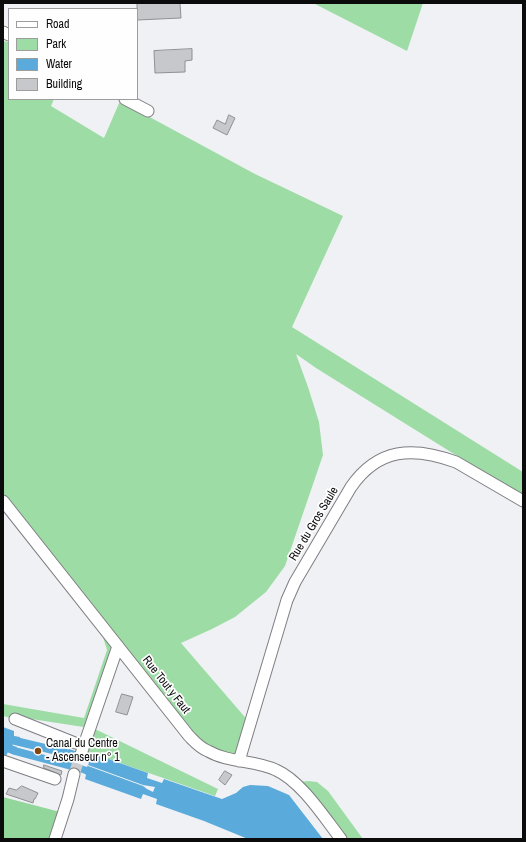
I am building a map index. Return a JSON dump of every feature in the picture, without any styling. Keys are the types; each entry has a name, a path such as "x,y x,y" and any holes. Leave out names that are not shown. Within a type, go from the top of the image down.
{"street":[{"path":"127,100 148,111"},
{"name":"Rue du Gros Saule","path":"239,761 287,600 295,582 351,487 368,467 378,460 390,455 408,452 422,452 444,457 456,462 523,501"},
{"name":"Rue Tout y Faut","path":"3,501 189,736 199,746 208,752 276,770 293,780 341,839"},
{"path":"81,754 118,646"},
{"path":"15,719 75,743"},
{"path":"3,762 55,779"},
{"path":"56,839 74,774"}],"green space":[{"path":"313,3 423,3 407,51"},
{"path":"3,41 8,42 8,100 54,100 51,106 104,138 120,101 255,174 343,216 292,327 523,472 523,497 296,354 319,422 323,455 285,566 266,592 235,617 181,643 250,723 239,761 208,752 118,646 95,729 218,789 215,796 94,754 84,754 90,728 25,718 15,719 3,716 3,704 84,718 107,650 98,621 3,501"},
{"path":"300,782 317,782 328,791 363,839 341,839"},
{"path":"3,797 64,813 55,839 3,839"}],"water":[{"path":"3,727 14,731 14,736 20,737 18,742 14,741 12,743 13,746 17,747 14,754 8,752 6,756 3,755"},
{"path":"69,749 91,757 94,754 148,773 147,778 162,783 164,779 222,799 236,793 243,787 250,785 268,786 289,795 323,839 248,839 156,804 157,799 143,794 141,799 85,779 85,774 64,766 66,760 87,767 89,763 67,756"}],"pier":[{"path":"88,765 143,785 155,787 153,792 143,786"}],"building":[{"path":"180,3 181,18 138,20 137,4"},
{"path":"192,49 192,60 185,61 185,72 155,73 154,51"},
{"path":"229,115 235,118 227,135 213,128 217,120 225,124"},
{"path":"122,694 133,697 127,715 116,712"},
{"path":"44,765 62,771 61,775 44,768"},
{"path":"225,771 232,775 225,785 219,780"},
{"path":"22,786 38,793 33,803 6,794 9,788 16,790"}],"waterway":[{"path":"3,738 78,756"},
{"path":"3,746 15,751 75,767"}],"tunnel":[{"path":"74,774 81,754"}],"place":[{"name":"Canal du Centre - Ascenseur n° 1","path":"38,751"}]}
